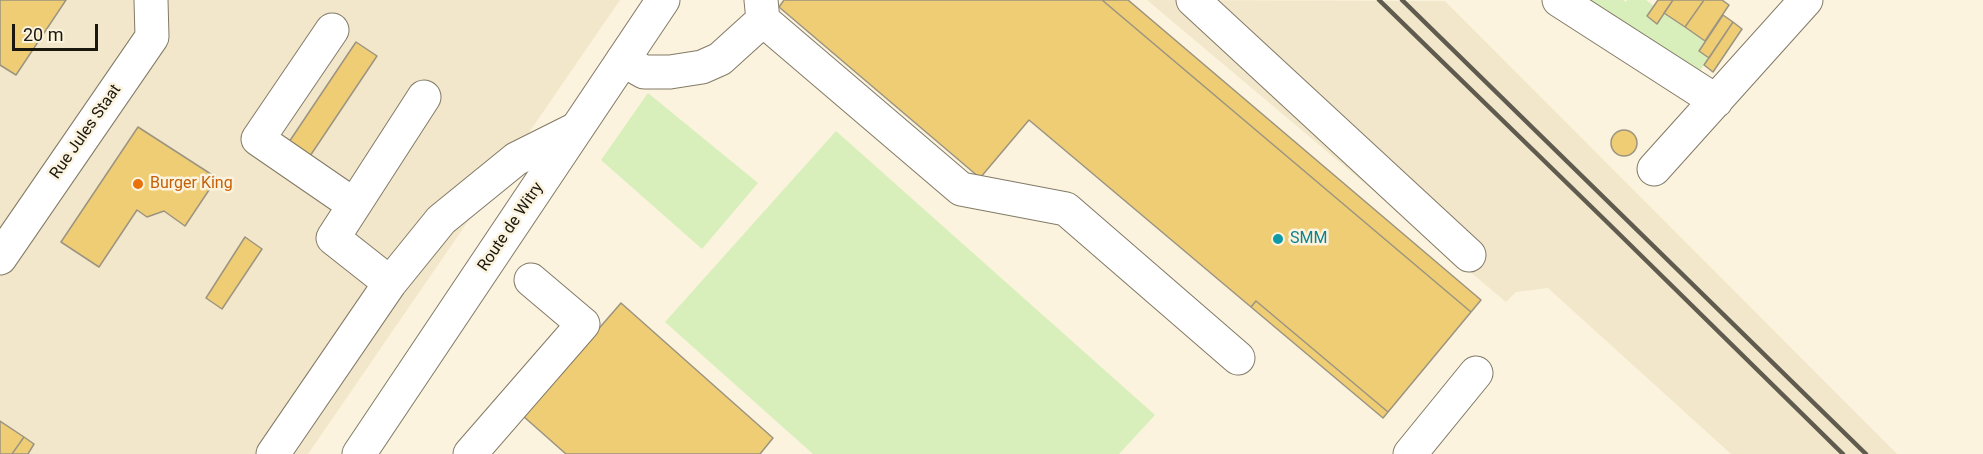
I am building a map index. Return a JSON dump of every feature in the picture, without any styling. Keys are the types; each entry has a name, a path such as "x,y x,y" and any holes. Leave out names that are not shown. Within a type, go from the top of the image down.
{"street":[{"name":"Rue Jules Staat","path":"0,258 152,37 151,0"},
{"name":"Route de Witry","path":"359,454 663,0"},
{"path":"1193,0 1469,255"},
{"path":"1558,0 1716,101"},
{"path":"1654,169 1716,101 1792,4"},
{"path":"623,60 644,72 670,72 702,67 720,59 763,10 961,189 1066,209 1238,358"},
{"path":"332,30 258,140 354,206"},
{"path":"390,283 333,238 424,97"},
{"path":"273,454 390,283 441,220 516,159 576,129"},
{"path":"470,454 583,324 531,280"},
{"path":"1410,454 1476,373"}],"shaded area":[{"path":"0,0 620,0 308,454 0,454"},
{"path":"1147,0 1445,1 1897,454 1731,454 1548,288 1516,292 1506,302"}],"green space":[{"path":"1569,0 1623,0 1626,2 1627,0 1646,0 1654,6 1647,17 1657,23 1664,13 1705,41 1699,51 1709,58 1691,83"},
{"path":"648,93 758,183 702,249 601,160"},
{"path":"836,131 1155,415 1119,454 813,454 665,322"}],"building":[{"path":"0,0 66,0 16,75 0,65"},
{"name":"SMM","path":"784,0 1102,0 1471,312 1388,412 1256,301 1251,307 1029,120 980,178 779,7"},
{"path":"1102,0 1128,0 1481,300 1471,312"},
{"path":"1658,0 1673,0 1657,24 1647,16"},
{"path":"1673,0 1704,0 1685,27 1664,13"},
{"path":"1704,0 1722,0 1729,5 1705,41 1685,27"},
{"path":"1723,15 1733,22 1709,58 1699,51"},
{"path":"1733,22 1742,29 1713,72 1704,65"},
{"path":"356,42 377,56 310,156 289,142"},
{"path":"138,127 217,178 185,226 164,211 147,217 137,210 99,267 61,242"},
{"path":"1624,130 1633,134 1637,143 1633,152 1624,156 1615,152 1611,143 1615,134"},
{"path":"245,237 262,249 222,309 206,298"},
{"path":"1256,301 1388,412 1383,418 1251,307"},
{"path":"621,303 773,438 760,454 566,454 523,416"},
{"path":"0,421 24,437 12,454 0,454"},
{"path":"24,437 34,444 28,454 12,454"}],"railway":[{"path":"1379,0 1843,454"},
{"path":"1402,0 1866,454"}],"place":[{"name":"Burger King","path":"138,184"},
{"name":"SMM","path":"1278,239"}]}
